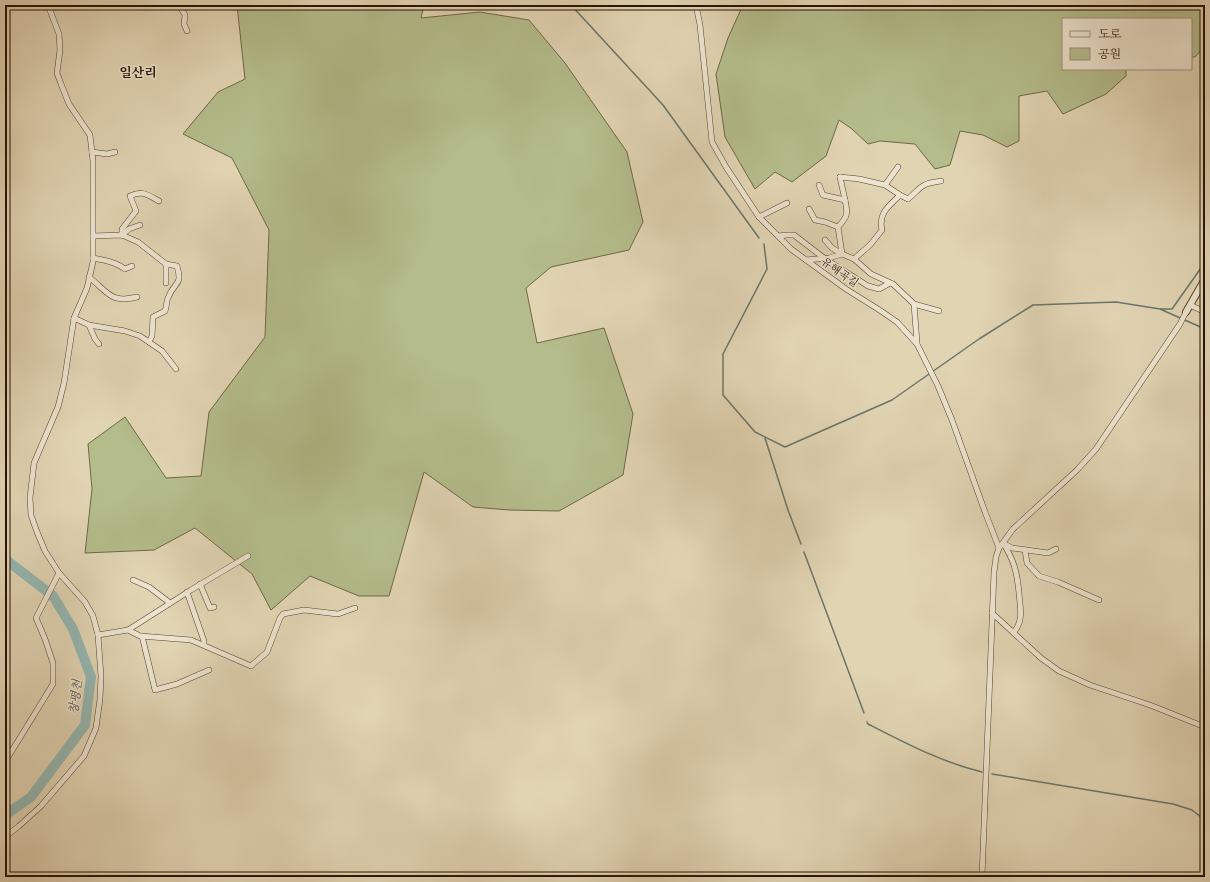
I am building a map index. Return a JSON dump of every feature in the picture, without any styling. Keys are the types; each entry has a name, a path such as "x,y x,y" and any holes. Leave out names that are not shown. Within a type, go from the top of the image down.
{"street":[{"path":"5,836 19,826 41,806 84,756 96,728 100,699 101,676 98,635 90,609 77,592 59,573 45,551 36,532 31,515 30,498 34,463 58,407 64,383 74,318 87,288 93,258 92,152 90,135 69,104 57,73 60,50 59,34 48,5"},
{"path":"179,5 185,15 184,24 187,31"},
{"name":"유해곡길","path":"696,5 700,25 712,142 726,167 759,217 791,249 846,289 897,322 917,344 938,386 1001,545 1009,552 1015,566 1019,584 1022,612 1017,629 1014,632"},
{"path":"92,152 107,154 115,152"},
{"path":"885,185 898,167"},
{"path":"838,227 846,219 848,212 840,177 859,179 885,185 908,199 920,186 926,183 941,181"},
{"path":"819,185 823,195 845,200"},
{"path":"122,235 122,229 136,212 130,196 138,192 146,194 159,201"},
{"path":"854,259 870,245 882,230 880,222 884,210 900,195"},
{"path":"759,217 787,203"},
{"path":"809,209 815,220 838,227"},
{"path":"122,235 129,229 140,226"},
{"path":"838,227 842,254"},
{"path":"93,236 122,235 138,242 166,264 178,266 180,281 167,299 165,311 153,317 152,336 149,342"},
{"path":"778,236 794,236 824,258 868,286 879,289 890,283"},
{"path":"825,240 832,248 854,259 871,274 890,283 914,304 938,311"},
{"path":"806,260 829,258 842,254"},
{"path":"93,258 109,261 120,265 125,269 132,266"},
{"path":"166,264 166,283"},
{"path":"89,277 111,297 129,299 137,297"},
{"path":"982,877 992,613 996,557 1001,545 1013,529 1077,470 1096,449 1180,324 1205,279"},
{"path":"914,304 917,344"},
{"path":"1190,304 1205,312"},
{"path":"74,318 89,325 125,331 140,336 162,351 176,369"},
{"path":"89,325 95,339 99,344"},
{"path":"1001,545 1048,553 1056,549"},
{"path":"1025,550 1026,563 1039,576 1058,582 1099,600"},
{"path":"98,635 128,630 187,592 248,556"},
{"path":"5,762 53,684 53,663 46,639 36,618 59,573"},
{"path":"133,580 149,587 170,603"},
{"path":"200,584 210,608 214,607"},
{"path":"187,592 204,644"},
{"path":"128,630 142,636 183,638 204,644 251,666 267,652 280,618 283,614 310,609 338,614 355,608"},
{"path":"992,613 1040,658 1059,671 1090,685 1150,705 1205,727"},
{"path":"142,636 155,690 176,684 209,670"},
{"path":"934,877 942,877"}],"green space":[{"path":"237,5 424,5 421,18 480,12 529,20 565,63 627,152 643,222 629,250 551,267 526,288 537,343 604,328 633,414 623,475 559,511 509,510 473,507 424,472 389,596 359,596 310,576 271,610 252,574 195,528 154,550 85,553 92,489 88,444 125,417 166,478 201,476 209,412 265,337 269,230 232,158 183,134 218,92 245,79"},
{"path":"743,5 1205,5 1205,46 1195,57 1192,57 1192,18 1062,18 1062,70 1126,70 1126,76 1106,94 1063,114 1047,91 1019,96 1019,141 1007,147 983,135 960,131 950,165 935,169 915,144 880,141 868,144 852,129 839,120 826,156 792,182 775,172 755,189 725,137 716,74 728,38"}],"waterway":[{"path":"571,5 663,105 759,238"},
{"path":"764,244 767,269 723,354 723,395 755,432 785,447 892,400 979,339 1033,305 1116,302 1160,309 1205,329"},
{"path":"1161,309 1172,309 1205,260"},
{"path":"765,438 788,510 801,544"},
{"path":"804,552 864,713"},
{"name":"창평천","path":"5,559 53,596 73,629 91,677 85,725 31,797 5,815"},
{"path":"867,722 868,724 924,751 952,763 982,772"},
{"path":"992,774 1173,804 1192,810 1205,820"}],"district":[{"name":"일산리","path":"138,72"}]}
